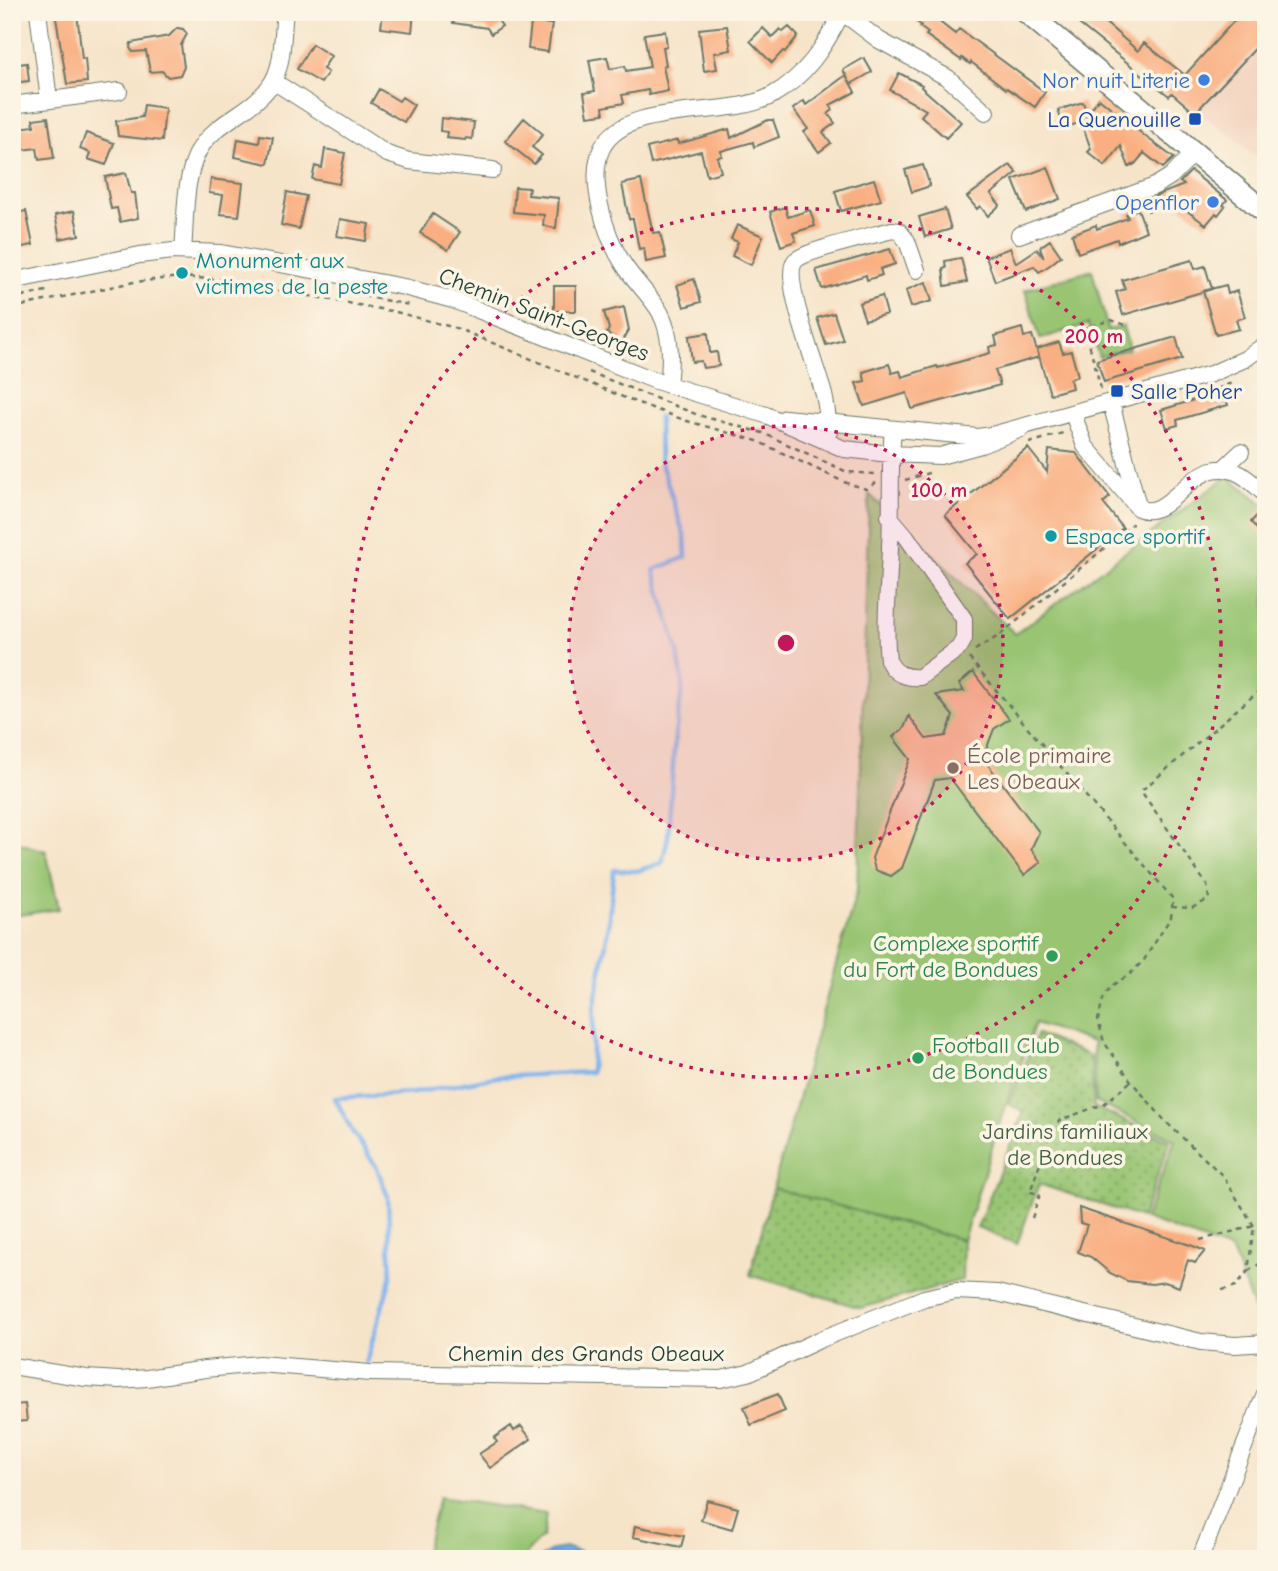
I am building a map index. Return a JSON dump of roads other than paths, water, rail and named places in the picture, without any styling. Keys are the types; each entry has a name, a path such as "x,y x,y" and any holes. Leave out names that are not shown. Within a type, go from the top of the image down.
{"main road":[{"path":"1026,12 1266,213"},
{"path":"1026,12 1107,69 1266,195"}],"street":[{"path":"37,12 49,100"},
{"path":"183,251 191,177 197,154 215,131 256,100 273,81 279,60 285,12"},
{"path":"668,385 670,351 664,323 652,300 624,264 605,220 597,188 598,161 607,140 652,116 732,108 772,95 813,62 826,44 842,12 872,36 948,78 986,112"},
{"path":"273,81 387,154 409,161 493,170"},
{"path":"12,105 120,91"},
{"path":"1019,235 1155,186 1171,176 1194,153"},
{"path":"829,444 824,395 791,282 790,270 797,259 892,230 899,232 907,241 917,270"},
{"name":"Chemin Saint-Georges","path":"12,281 140,254 183,251 246,257 430,293 668,385 766,415 844,449 940,456 981,445 1021,429"},
{"name":"Chemin Saint-Georges","path":"1219,371 1266,330"},
{"name":"Chemin Saint-Georges","path":"766,415 828,424 978,437 1021,429 1219,371 1245,359 1266,344"},
{"path":"1106,405 1138,508"},
{"path":"1073,414 1085,446 1138,508 1146,511 1156,509 1200,474 1223,469 1240,474 1266,495"},
{"path":"889,516 964,619 964,639 959,648 920,677 905,677 892,668 888,660 889,516 890,454 892,429"},
{"path":"1223,469 1241,452"},
{"name":"Chemin des Grands Obeaux","path":"12,1366 86,1378 119,1380 259,1364 370,1373 721,1379 748,1373 828,1336 924,1298 968,1291 1010,1296 1201,1342 1223,1345 1266,1343"},
{"path":"1200,1559 1266,1391"}],"water":[{"path":"567,1548 583,1553 589,1559 539,1559 553,1550"}],"waterway":[{"path":"366,1362 391,1277 388,1197 377,1168 352,1131 335,1098 413,1093 496,1077 591,1072 594,1009 607,937 614,870 637,871 662,863 668,837 675,735 683,685 678,652 654,570 686,557 685,538 660,460 659,417"}],"place":[{"name":"Nor nuit Literie","path":"1204,80"},
{"name":"La Quenouille","path":"1195,119"},
{"name":"Openflor","path":"1213,202"},
{"name":"Monument aux victimes de la peste","path":"182,273"},
{"name":"Salle Poher","path":"1117,391"},
{"name":"Espace sportif","path":"1051,536"},
{"name":"École primaire Les Obeaux","path":"953,768"},
{"name":"Complexe sportif du Fort de Bondues","path":"1052,956"},
{"name":"Football Club de Bondues","path":"918,1058"}],"park label":[{"name":"Jardins familiaux de Bondues","path":"1065,1144"}]}
